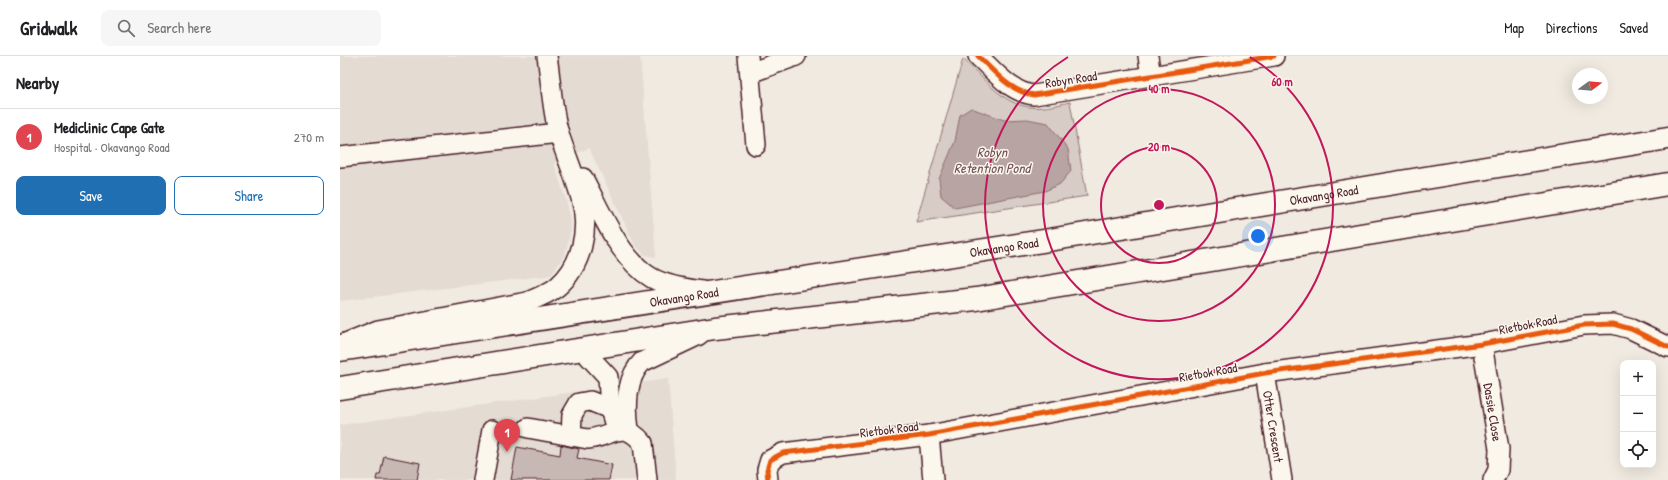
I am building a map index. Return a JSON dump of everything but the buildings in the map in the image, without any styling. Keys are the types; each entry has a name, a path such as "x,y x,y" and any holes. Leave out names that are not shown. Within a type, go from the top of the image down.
{"main road":[{"name":"Okavango Road","path":"340,350 716,292 1542,160 1668,138"},
{"path":"340,388 715,328 976,299 1668,184"}],"street":[{"path":"340,346 378,330 527,302 542,296 557,286 572,270 582,246 586,223 582,198 559,133 547,56"},
{"path":"756,145 749,64 796,56"},
{"name":"Robyn Road","path":"978,56 1008,85 1021,92 1034,95 1274,56"},
{"path":"1148,56 1151,77"},
{"path":"340,157 559,133"},
{"path":"559,133 624,252 634,264 652,278 667,284 687,289 716,292"},
{"name":"Rietbok Road","path":"768,480 767,470 770,460 783,453 930,435 1265,373 1482,344 1584,324 1613,324 1631,329 1668,347"},
{"path":"622,430 632,376 635,369 642,362 715,328"},
{"name":"Dassie Close","path":"1482,344 1499,449 1498,470 1493,480"},
{"path":"583,350 608,377 610,410 622,430 643,444 647,480"},
{"name":"Otter Crescent","path":"1265,373 1282,480"},
{"path":"571,436 572,414 579,403 590,401 610,410"},
{"path":"528,428 588,439 622,430"},
{"path":"483,480 492,430"},
{"path":"930,435 933,480"}],"shaded area":[{"path":"340,56 640,56 656,257 645,255 635,245 589,148 554,163 568,207 571,230 565,254 551,275 340,301"},
{"path":"963,59 991,87 1015,103 1030,107 1047,107 1070,102 1087,196 916,222"},
{"path":"668,379 676,480 340,480 340,425"}],"water":[{"name":"Robyn Retention Pond","path":"971,108 1004,120 1027,119 1048,123 1068,149 1071,171 1060,184 1045,191 955,208 941,196 939,179 955,141 960,115"}],"cycle path":[{"path":"978,56 1010,86 1025,93 1034,95 1274,56"},
{"path":"768,480 767,470 770,460 783,453 929,435 1265,373 1482,344 1584,325 1613,324 1631,329 1668,347"}],"place":[{"name":"Mediclinic Cape Gate","path":"507,452"}]}
